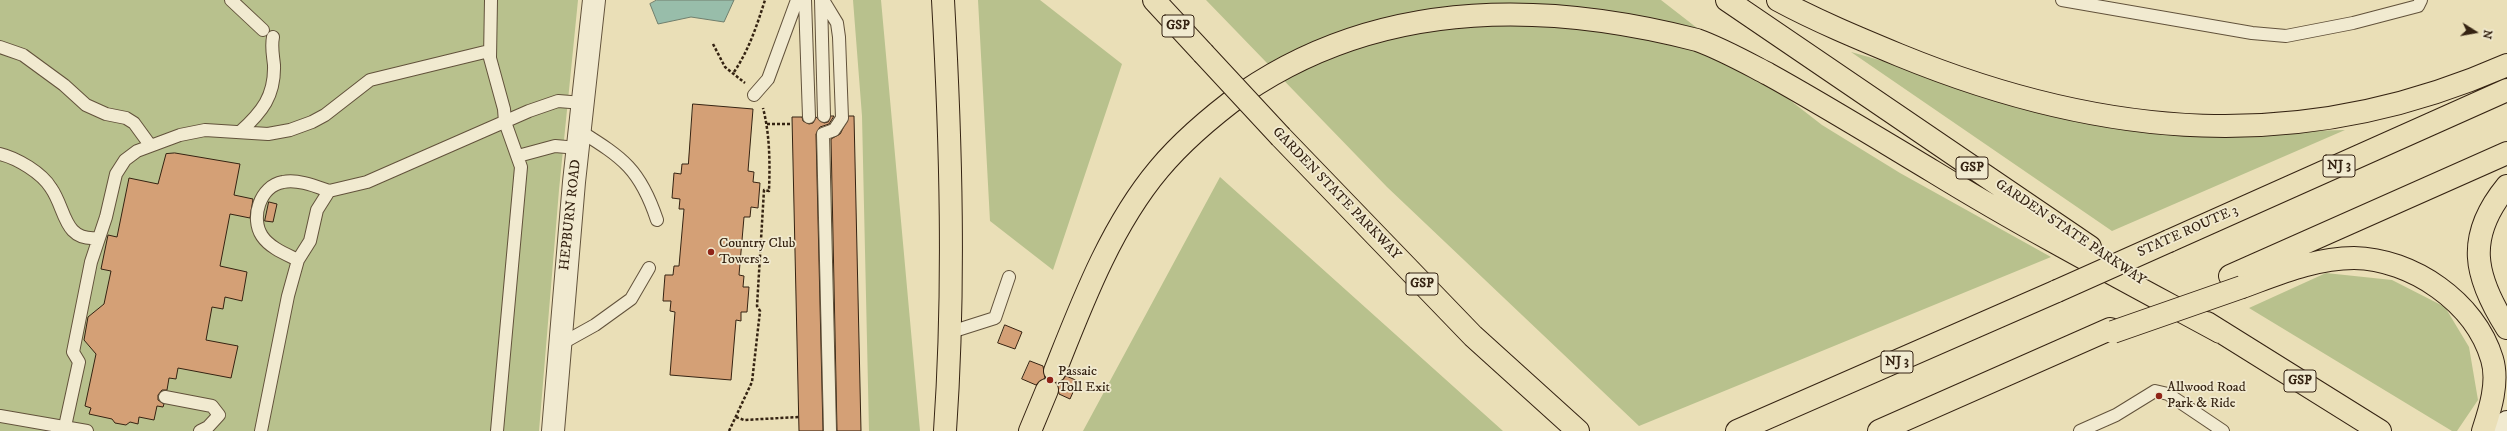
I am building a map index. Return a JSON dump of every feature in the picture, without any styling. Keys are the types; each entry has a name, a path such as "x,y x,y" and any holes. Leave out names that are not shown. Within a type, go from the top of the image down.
{"highway":[{"path":"943,0 950,127 951,332 945,431"},
{"name":"GARDEN STATE PARKWAY","path":"1154,0 1281,136 1448,310 1574,427"},
{"name":"GARDEN STATE PARKWAY","path":"1727,0 2062,229 2220,332 2380,431"},
{"path":"1778,0 1839,30 1953,77 2056,107 2136,122 2232,126 2321,121 2378,110 2431,95 2507,65"},
{"path":"1030,431 1106,253 1139,197 1157,171 1204,121 1276,68 1344,35 1375,24 1432,11 1491,5 1517,4 1582,10 1652,25 1724,51 1797,90 2016,222 2220,332"},
{"name":"STATE ROUTE 3","path":"1737,431 2057,291 2507,90"},
{"path":"1879,431 2070,347 2236,282 2507,153"},
{"path":"2507,186 2491,210 2480,239 2478,256 2483,283 2507,328"},
{"path":"2236,282 2316,263 2340,259 2374,259 2405,268 2434,284 2453,300 2483,338 2507,360"},
{"path":"2483,338 2493,360 2493,394 2483,431"}],"street":[{"name":"HEPBURN ROAD","path":"553,431 559,345 594,0"},
{"path":"2495,431 2507,422"}],"lane":[{"path":"231,0 268,34 271,47 274,81 271,95 260,115 240,132"},
{"path":"491,0 489,51 504,109 505,122 521,167 497,431"},
{"path":"754,95 768,79 797,0"},
{"path":"805,0 809,117"},
{"path":"822,0 824,116"},
{"path":"822,0 837,23 839,37 842,118 834,130 823,134 830,430"},
{"path":"2062,0 2252,33 2286,36 2353,23 2418,6 2421,0"},
{"path":"0,48 23,55 64,85 86,105 106,114 126,118 134,123 150,145"},
{"path":"64,429 79,362 73,352 97,238 106,217 116,174 125,160 137,151 150,145 205,130 268,134 290,130 312,122 325,115 370,80 489,51"},
{"path":"298,260 275,248 263,237 256,224 261,198 274,186 283,182 310,185 329,191 368,182 505,122 558,101 583,103"},
{"path":"518,156 579,139 615,153 632,170 648,193 657,220"},
{"path":"0,154 21,162 48,183 73,231 85,239 97,238"},
{"path":"261,431 288,296 298,260 310,241 317,210 329,191"},
{"path":"559,345 595,325 631,299 649,268"},
{"path":"951,332 995,318 1009,277"},
{"path":"2080,431 2116,415 2155,390 2168,394 2223,431"},
{"path":"165,397 212,406 219,415 208,427 200,431"},
{"path":"0,416 64,429 87,431"}],"path":[{"path":"734,72 754,32 765,0"},
{"path":"713,44 725,67 734,72 763,107 767,124 770,177 769,191 764,190 757,306 760,311 752,382 729,431"},
{"path":"767,124 792,124"},
{"path":"736,417 744,420 799,417"}],"shaded area":[{"path":"0,0 578,0 559,190 539,431 0,431"},
{"path":"657,0 734,0 724,22 691,17 658,24 650,4"},
{"path":"853,0 881,0 920,431 869,431 862,116"},
{"path":"978,0 1040,0 1122,64 1053,270 990,221"},
{"path":"1206,0 1661,0 1822,125 1900,173 2051,257 1639,426 1387,187"},
{"path":"1851,52 1904,67 1964,90 2268,132 2345,130 2112,231"},
{"path":"1220,177 1503,431 1083,431"},
{"path":"2326,273 2392,280 2445,307 2469,347 2478,400 2457,431 2452,431 2249,308"}],"building":[{"name":"Country Club Towers 2","path":"693,104 753,109 748,171 754,172 753,182 760,183 758,208 751,207 750,217 744,217 739,275 744,276 743,287 749,287 747,312 741,312 741,321 736,320 731,380 670,375 675,312 670,311 671,301 663,301 665,275 673,275 674,266 679,266 684,209 679,209 680,199 672,198 674,173 681,174 682,164 688,164"},
{"path":"831,116 834,116 829,124 820,127 816,134 823,431 799,431 792,117 802,117 803,121 809,124 813,123 816,117 824,123 828,122"},
{"path":"849,116 854,116 861,431 837,431 831,139 840,134"},
{"path":"175,153 240,164 234,195 253,199 250,218 230,214 220,266 247,272 242,301 225,297 223,309 212,307 206,340 238,346 231,378 178,368 176,379 169,378 167,390 162,390 158,395 158,400 164,404 163,407 157,406 154,420 139,417 138,424 130,422 126,425 115,423 112,419 89,414 91,408 85,406 96,354 84,340 88,317 104,304 111,271 101,269 108,235 117,237 129,178 158,184 166,154"},
{"path":"269,202 277,204 273,222 265,221"},
{"path":"1005,325 1022,332 1015,349 998,343"},
{"path":"1030,361 1043,366 1045,378 1036,385 1022,379"},
{"path":"1066,376 1078,381 1070,399 1059,394 1057,383"}],"place":[{"name":"Country Club Towers 2","path":"711,252"},
{"name":"Passaic Toll Exit","path":"1050,380"},
{"name":"Allwood Road Park & Ride","path":"2159,396"}]}
